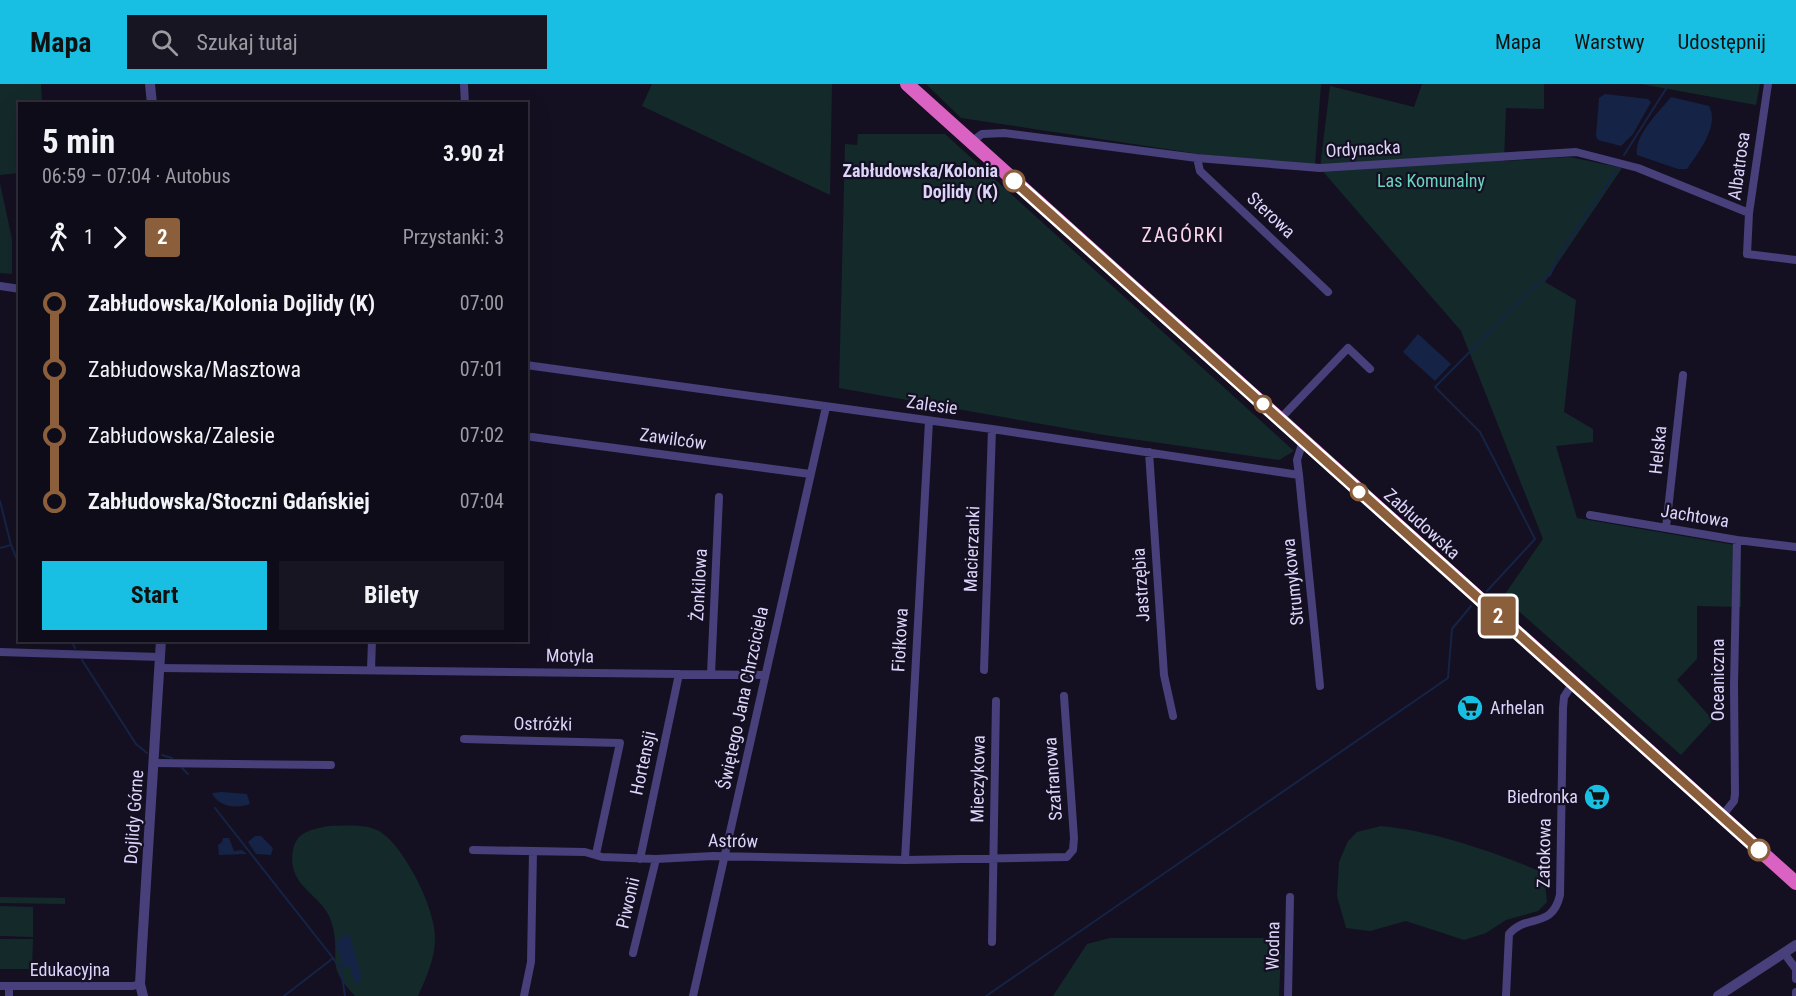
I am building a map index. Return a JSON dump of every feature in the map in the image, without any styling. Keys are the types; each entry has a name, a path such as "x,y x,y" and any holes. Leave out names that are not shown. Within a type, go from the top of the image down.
{"highway":[{"name":"Zabłudowska","path":"907,84 1796,883"}],"street":[{"path":"150,84 152,102"},
{"path":"464,84 465,102"},
{"name":"Albatrosa","path":"1768,84 1749,213 1747,254 1796,260"},
{"name":"Ordynacka","path":"971,142 982,134 1004,133 1197,159 1338,168 1576,152 1638,168 1749,213"},
{"name":"Sterowa","path":"1197,159 1200,171 1328,292"},
{"path":"0,286 18,289"},
{"path":"1280,419 1348,348 1370,369"},
{"name":"Zalesie","path":"528,365 993,429 1299,475"},
{"name":"Helska","path":"1666,528 1683,375"},
{"name":"Świętego Jana Chrzciciela","path":"693,996 826,407"},
{"name":"Fiołkowa","path":"905,860 929,421"},
{"name":"Macierzanki","path":"984,670 993,429"},
{"name":"Zawilców","path":"532,437 810,474"},
{"path":"1299,475 1297,460 1303,441"},
{"name":"Jastrzębia","path":"1149,452 1164,675 1173,716"},
{"name":"Strumykowa","path":"1299,475 1320,686"},
{"name":"Żonkilowa","path":"711,674 719,497"},
{"name":"Jachtowa","path":"1590,515 1737,540 1796,547"},
{"name":"Oceaniczna","path":"1722,816 1734,801 1735,794 1734,685 1737,540"},
{"name":"Dojlidy Górne","path":"143,996 140,984 161,642"},
{"path":"371,670 372,642"},
{"name":"Motyla","path":"0,652 160,662 371,670 764,675"},
{"name":"Hortensji","path":"640,859 680,674"},
{"name":"Zatokowa","path":"1506,996 1509,934 1514,928 1551,915 1557,908 1560,896 1563,708 1564,697 1573,683"},
{"name":"Szafranowa","path":"1064,696 1074,838 1073,850 1067,857"},
{"name":"Mieczykowa","path":"992,942 996,701"},
{"name":"Ostróżki","path":"464,739 620,743 596,854"},
{"path":"154,763 331,765"},
{"name":"Astrów","path":"473,850 596,854 602,857 640,859 724,857 905,860 1067,857"},
{"path":"524,996 531,962 533,851"},
{"name":"Piwonii","path":"633,953 656,859"},
{"name":"Wodna","path":"1288,996 1290,897"},
{"path":"1718,996 1796,945"},
{"path":"1784,953 1796,969 1796,978"},
{"name":"Edukacyjna","path":"5,986 140,984"},
{"path":"5,986 9,996"}],"green space":[{"path":"0,84 41,84 42,102 18,102 18,173 0,175"},
{"path":"652,84 832,84 830,195 642,106"},
{"path":"926,84 1321,84 1315,165 1199,154 961,118"},
{"name":"Las Komunalny","path":"1422,84 1544,84 1544,109 1506,108 1504,161 1570,157 1622,168 1545,282 1576,300 1564,412 1593,429 1593,442 1556,446 1577,518 1741,546 1741,607 1697,606 1697,659 1677,680 1713,720 1681,755 1503,597 1543,539 1461,331 1320,168 1330,86 1414,107"},
{"path":"1641,84 1760,84 1756,105"},
{"path":"858,134 945,134 1294,451 1279,460 1104,435 839,388 845,144 857,145"},
{"path":"0,183 12,239 12,274 0,273"},
{"path":"328,826 363,826 376,830 391,841 410,866 431,913 435,939 432,961 418,996 355,996 339,976 335,961 335,936 328,914 300,882 292,863 293,850 301,835"},
{"path":"1381,826 1422,832 1464,844 1544,873 1547,902 1538,911 1506,920 1486,933 1464,940 1406,921 1370,931 1346,928 1337,896 1339,862 1348,841 1357,832"},
{"path":"0,897 65,898 65,904 0,903"},
{"path":"0,906 33,907 33,937 0,936"},
{"path":"1110,938 1270,938 1281,952 1279,996 1053,996 1087,944"},
{"path":"0,939 33,939 32,969 0,969"}],"water":[{"path":"1605,94 1648,99 1651,102 1633,134 1621,146 1598,140 1596,136 1599,98"},
{"path":"1671,97 1709,106 1712,114 1710,131 1687,169 1678,169 1637,155 1637,147 1643,132"},
{"path":"1418,334 1451,364 1435,381 1403,352"},
{"path":"212,793 247,794 250,804 228,806 223,804"},
{"path":"255,836 261,836 273,848 271,855 256,854 248,842"},
{"path":"223,838 229,838 234,851 242,850 247,854 219,855 218,845"},
{"path":"346,933 351,939 361,977 359,983 355,983 349,965 341,968 342,959 335,944"}],"waterway":[{"path":"1624,155 1669,84"},
{"path":"1487,591 1535,539 1480,432 1435,387 1533,288 1550,275 1561,252 1617,169"},
{"path":"0,501 11,545 18,562"},
{"path":"0,548 11,545"},
{"path":"986,996 1448,678 1452,629 1471,606"},
{"path":"72,642 75,648"},
{"path":"82,660 136,744 147,753"},
{"path":"162,755 172,758"},
{"path":"182,768 188,774"},
{"path":"215,808 333,958 341,970 345,996"},
{"path":"284,996 332,959"}],"bus line":[{"name":"2","path":"1014,181 1759,850"}],"place":[{"name":"Zabłudowska/Kolonia Dojlidy (K)","path":"1014,181"},
{"name":"Arhelan","path":"1470,708"},
{"name":"Biedronka","path":"1597,797"}],"district":[{"name":"ZAGÓRKI","path":"1183,235"}]}
